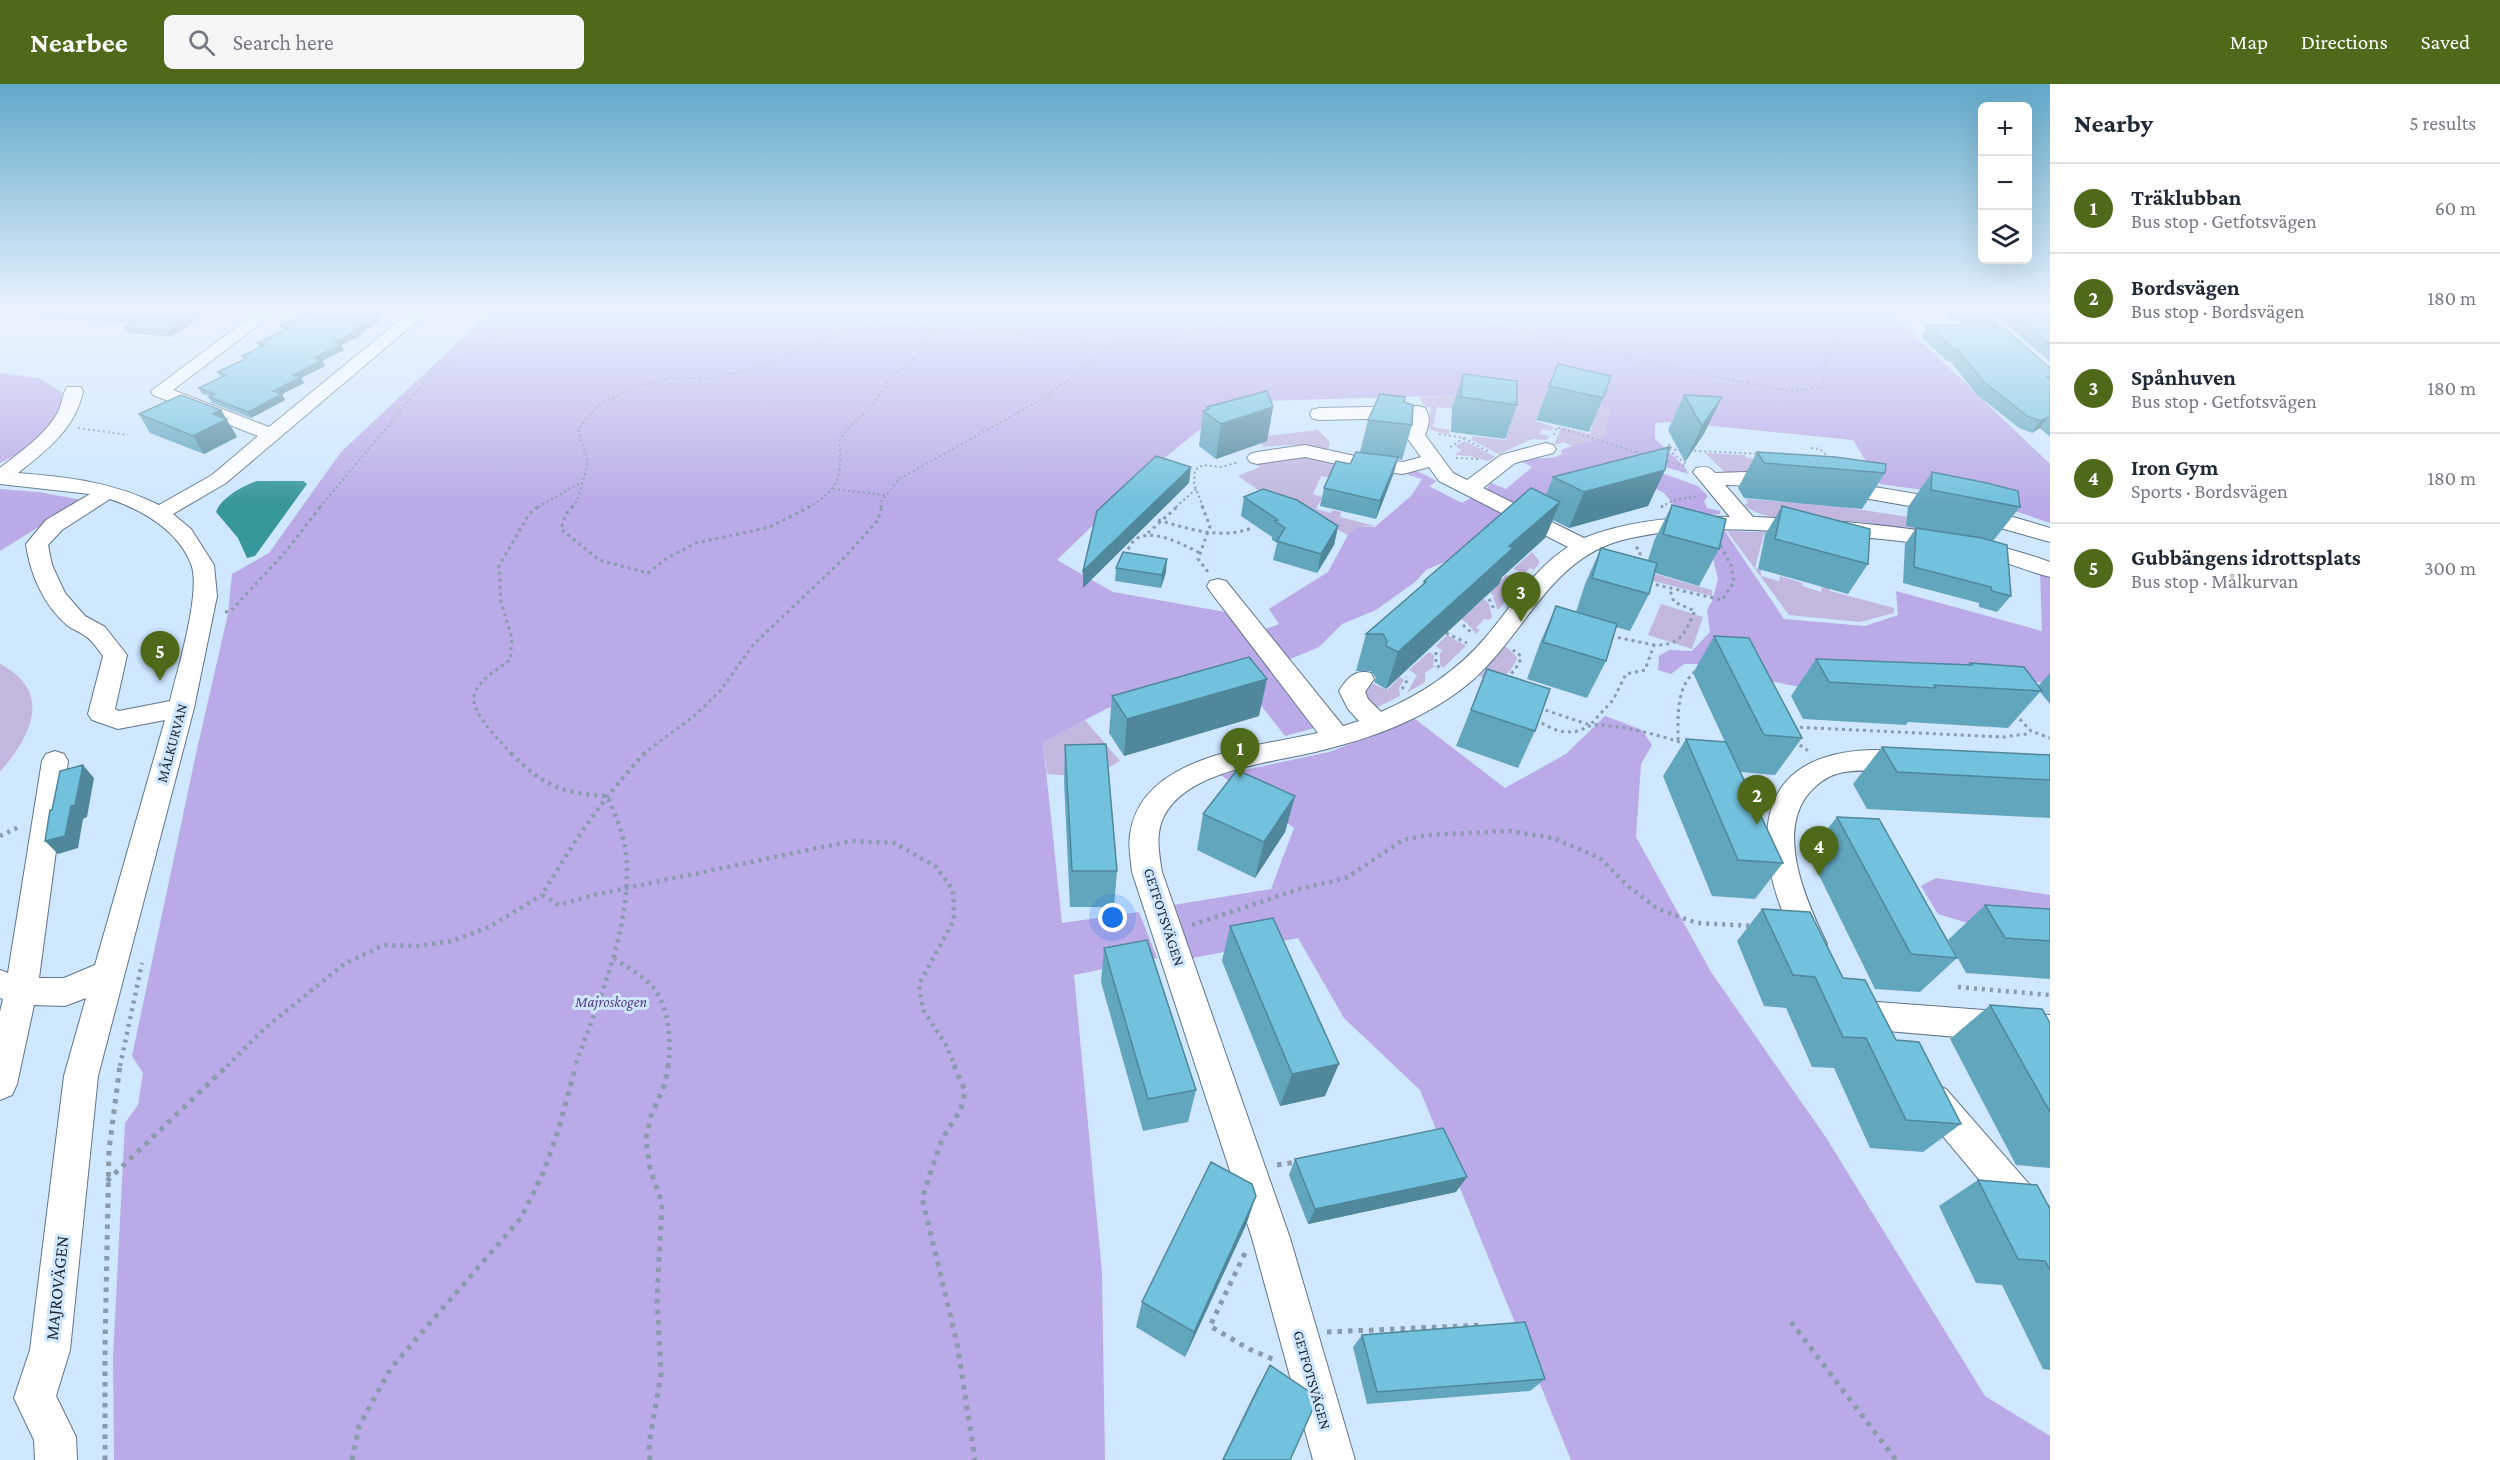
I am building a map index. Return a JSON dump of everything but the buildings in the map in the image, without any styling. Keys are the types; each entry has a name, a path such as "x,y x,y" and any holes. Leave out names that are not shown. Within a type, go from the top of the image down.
{"street":[{"path":"182,375 160,391 272,435"},
{"path":"159,513 219,479 344,375"},
{"name":"MÅLKURVAN","path":"0,478 56,429 67,416 73,403 74,391"},
{"path":"1319,414 1418,412 1420,423 1415,435 1420,445 1438,455 1446,477 1581,545"},
{"path":"1468,489 1508,459 1546,448"},
{"path":"1257,458 1305,451 1364,464 1403,468 1438,455"},
{"path":"1391,488 1403,468"},
{"name":"MÅLKURVAN","path":"0,478 62,483 108,491 131,499 159,513 183,534 203,565 205,596 181,708 81,1076 77,1109"},
{"path":"1704,481 1746,478 1858,490 1920,500 2007,521 2050,535"},
{"path":"1704,481 1746,522"},
{"path":"108,491 54,525 37,544 39,561 46,582 78,621 95,630 115,654 101,714 118,720 181,708"},
{"name":"GETFOTSVÄGEN","path":"1334,1460 1318,1393 1258,1199 1147,872 1144,848 1146,829 1164,794 1176,784 1210,768 1339,737 1377,724 1444,692 1466,660 1479,660 1553,571 1581,545 1605,536 1645,528 1746,522 1865,530 1921,538 2004,555 2050,570"},
{"path":"1218,586 1328,728 1339,737"},
{"path":"1362,679 1352,691 1357,703 1377,724"},
{"path":"1827,969 1802,928 1788,895 1782,866 1780,841 1783,819 1791,794 1801,781 1831,766 1873,759 1932,762"},
{"path":"0,1084 10,987 54,761"},
{"path":"10,987 65,992 109,974"},
{"path":"1890,1047 1857,1006 2050,1030"},
{"path":"1918,1082 2050,1236"},
{"name":"MAJROVÄGEN","path":"56,1460 54,1437 35,1398 50,1350 77,1109"}],"path":[{"path":"200,617 231,611 287,550 351,469 430,375"},
{"path":"725,375 713,378 670,378 641,385 600,404 578,429 588,463 577,501 566,514 561,529 599,560 648,573 667,558 696,543 770,527 827,497 838,481 842,457 839,441 849,427 870,410 895,375"},
{"path":"107,1181 188,1106 264,1029 344,964 384,945 418,946 452,941 489,927 542,895 568,850 607,795 648,749 694,716 720,691 753,645 838,564 875,524 881,512 881,502 898,479 1044,398 1074,375"},
{"path":"1706,375 1791,392 1823,387 1824,375"},
{"path":"1557,427 1651,457"},
{"path":"56,429 83,428 128,435"},
{"path":"1432,432 1465,437 1498,456"},
{"path":"1438,455 1465,437"},
{"path":"1704,481 1670,451 1670,445 1676,450 1766,454"},
{"path":"1811,448 1820,449 1855,476 1859,484 1858,490"},
{"path":"1746,453 1751,459"},
{"path":"1818,457 1829,458"},
{"path":"1662,460 1704,481"},
{"path":"1218,586 1198,559 1210,526 1196,489 1195,470 1203,465 1221,467"},
{"path":"583,481 544,502 528,514 499,566 501,602 512,638 510,660 473,696 473,704 491,730 522,766 547,784 576,794 607,795"},
{"path":"1652,511 1704,481"},
{"path":"832,489 885,495"},
{"path":"1125,560 1128,548 1147,534 1159,520 1196,489"},
{"path":"1159,520 1207,533 1242,533 1252,528"},
{"path":"1147,534 1156,533 1200,553"},
{"path":"1644,581 1670,590 1722,600 1734,582 1731,565 1716,538"},
{"path":"1634,544 1642,558 1635,567"},
{"path":"1602,634 1671,647 1678,642 1695,611 1674,602 1670,590"},
{"path":"1497,615 1502,609"},
{"path":"1462,625 1477,638"},
{"path":"1446,633 1471,645 1466,660 1494,688 1506,680 1519,664 1521,656 1505,643"},
{"path":"1529,712 1542,724 1560,731 1571,733 1581,730 1590,725 1613,700 1626,674 1645,670 1654,645"},
{"path":"1436,652 1436,664 1444,671 1436,678"},
{"path":"1678,741 1679,703 1688,677 1695,670 1703,670"},
{"path":"1404,685 1408,679 1406,677"},
{"path":"1536,707 1590,725 1678,741 1687,744 1691,750"},
{"path":"2009,709 2031,731 2050,738"},
{"path":"1783,727 2003,737 2026,734 2031,731"},
{"path":"1791,739 1831,766"},
{"path":"1745,794 1787,807"},
{"path":"352,1460 358,1426 391,1368 521,1218 543,1173 559,1128 573,1069 614,958 626,888 627,864 616,815 607,795"},
{"path":"1168,933 1299,889 1346,878 1403,840 1427,836 1510,831 1553,838 1600,858 1629,887 1658,909 1697,923 1755,926"},
{"path":"542,895 559,905 626,888 851,840 894,843 936,867 953,890 954,920 920,984 922,1010 946,1045 965,1091 961,1109 942,1139 922,1198 957,1343 975,1460"},
{"path":"614,958 652,986 663,1005 671,1048 665,1084 651,1116 646,1138 650,1169 662,1203 657,1298 661,1374 649,1444 650,1460"},
{"path":"105,1460 102,1377 108,1217 107,1181 111,1123 143,959"},
{"path":"1958,987 2050,995"},
{"path":"1267,1167 1301,1161"},
{"path":"1241,1261 1210,1326 1249,1349 1281,1362"},
{"path":"1791,1322 1896,1460"},
{"path":"1324,1344 1321,1333 1484,1325"}],"shaded area":[{"path":"1537,393 1611,409 1605,436 1561,450 1571,446 1564,442 1554,445 1561,427 1590,434 1597,409 1545,397 1535,421 1553,427 1552,431 1542,429 1540,434 1550,436 1547,440 1532,439 1499,454 1472,440 1472,436 1506,440 1506,414 1437,407 1433,427 1450,430 1449,435 1429,429 1431,408 1424,406 1419,397"},
{"path":"1318,430 1330,442 1328,450 1304,445 1264,447 1257,437"},
{"path":"1465,441 1495,457 1488,461 1454,455 1462,450 1455,446"},
{"path":"1705,453 1745,455 1747,458 1839,466 1727,474"},
{"path":"1306,455 1351,463 1358,484 1321,476 1313,494 1322,497 1316,509 1330,513 1333,510 1341,512 1340,517 1375,526 1357,527 1348,535 1258,490 1238,476 1260,467 1256,463"},
{"path":"257,481 303,481 307,484 255,556 247,558 238,538 216,512 228,497"},
{"path":"1746,499 1829,505 1916,518 1916,530 1847,521 1779,518 1754,511 1744,505 1748,503"},
{"path":"1727,531 1826,534 1825,549 1764,534 1755,568 1761,570 1761,576 1779,581 1780,576 1821,592 1823,574 1831,576 1830,591 1894,608 1894,613 1860,622 1789,615"},
{"path":"1532,552 1540,562 1534,570 1530,568 1526,572 1530,574 1522,583 1517,578 1519,571 1513,569"},
{"path":"1644,571 1712,590 1712,596 1641,578"},
{"path":"1506,575 1519,586 1498,610 1494,596 1490,593"},
{"path":"1484,599 1489,604 1492,617 1489,620 1484,619 1476,628 1480,630 1476,634 1461,619"},
{"path":"1661,604 1703,617 1692,649 1648,635"},
{"path":"1447,635 1466,646 1443,668 1440,665 1440,653 1443,651 1436,646"},
{"path":"1505,646 1517,657 1507,674 1497,681 1486,680 1480,676"},
{"path":"1429,652 1434,655 1433,665 1437,669 1433,667 1425,673 1425,682 1407,693 1417,675 1409,670"},
{"path":"0,664 17,675 27,688 32,701 32,715 21,744 0,772"},
{"path":"1400,677 1404,680 1399,688 1400,696 1372,710 1360,691 1369,682 1387,690"},
{"path":"1085,720 1120,761 1108,768 1101,778 1047,774 1043,742"}],"green space":[{"path":"0,375 39,378 63,393 56,415 40,435 20,452 0,463"},
{"name":"Majroskogen","path":"423,375 1957,375 2050,464 2050,523 1974,497 1880,484 1853,440 1672,422 1655,423 1655,439 1683,465 1689,474 1662,466 1659,472 1698,486 1708,496 1704,501 1707,508 1720,511 1720,514 1684,517 1664,493 1637,478 1528,515 1486,490 1491,483 1506,489 1532,467 1521,461 1558,456 1562,454 1561,450 1605,436 1610,409 1537,393 1229,402 1203,427 1153,467 1057,560 1113,592 1231,613 1318,727 1285,736 1238,676 1108,708 1043,742 1062,923 1139,912 1157,958 1074,975 1102,1273 1105,1460 114,1460 113,1357 125,1123 138,1105 143,1073 132,1056 228,614 232,574 269,553 341,452"},
{"path":"1410,471 1417,471 1437,481 1429,486 1462,503 1471,498 1515,521 1458,556 1426,570 1415,582 1376,610 1342,624 1319,647 1283,662 1263,630 1279,624 1269,609 1328,572 1348,535 1357,527 1375,527 1411,496 1422,479 1408,475"},
{"path":"0,489 39,492 82,500 0,551"},
{"path":"1706,530 1724,530 1784,619 1865,626 1898,615 1896,591 2042,631 2040,572 2050,577 2050,684 2039,682 1821,691 1749,677 1703,664 1684,664 1671,674 1658,670 1659,656 1669,650 1692,651 1710,632 1707,610 1718,579"},
{"path":"1605,716 1642,730 1652,745 1641,764 1636,837 1711,972 1827,1139 1985,1396 2050,1436 2050,1460 1571,1460 1420,1090 1344,1018 1298,938 1192,958 1173,905 1271,889 1294,828 1221,775 1329,752 1415,719 1505,788 1566,754"},
{"path":"1936,878 2050,895 2050,937 1971,924 1938,914 1921,886"}],"place":[{"name":"Spånhuven","path":"1521,622"},
{"name":"Gubbängens idrottsplats","path":"160,681"},
{"name":"Träklubban","path":"1240,778"},
{"name":"Bordsvägen","path":"1757,825"},
{"name":"Iron Gym","path":"1819,876"}]}
